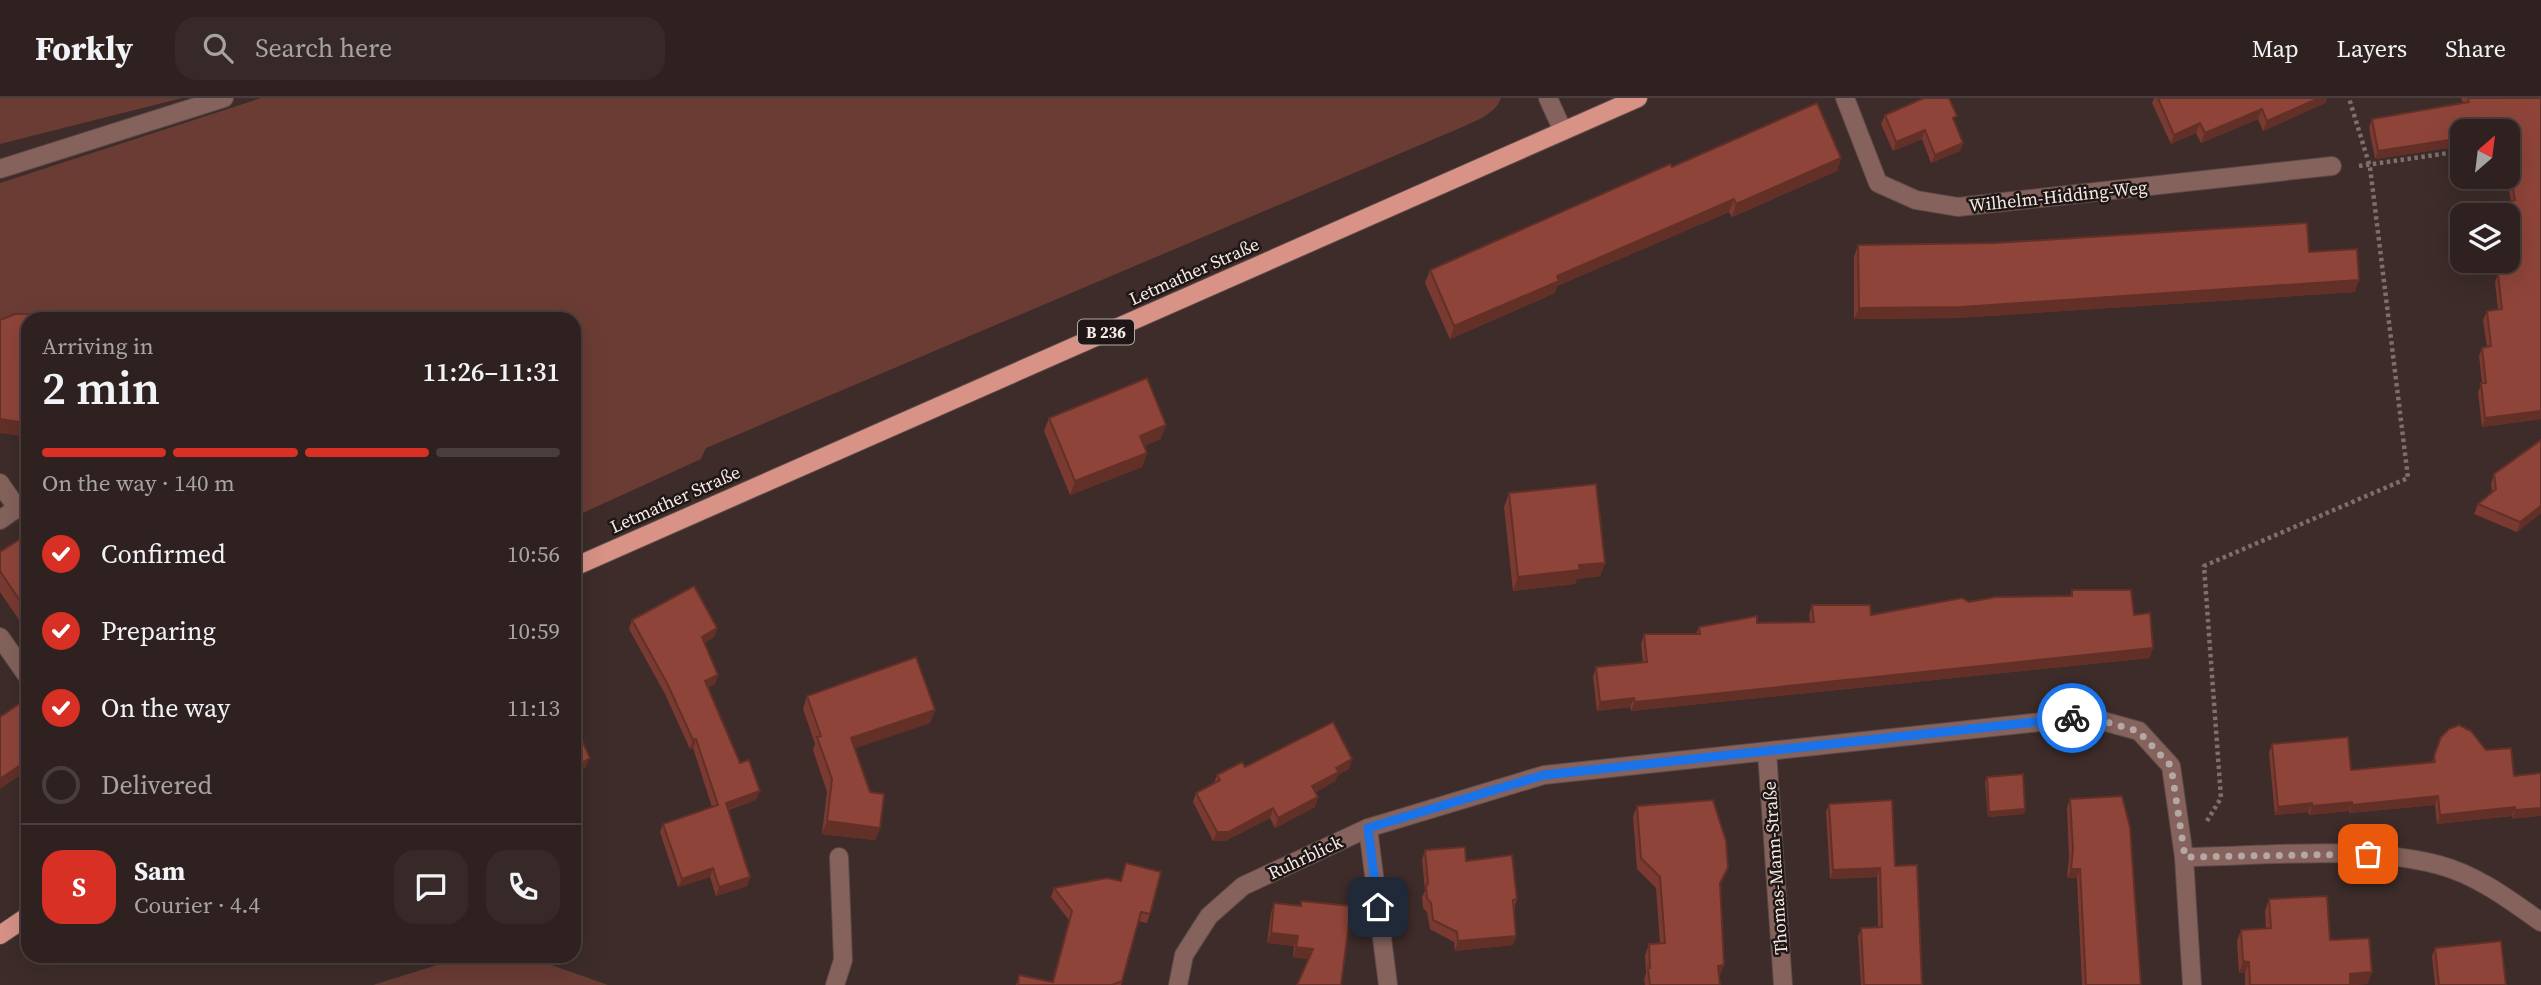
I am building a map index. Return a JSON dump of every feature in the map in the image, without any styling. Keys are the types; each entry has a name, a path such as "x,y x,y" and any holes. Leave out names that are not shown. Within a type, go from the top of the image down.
{"main road":[{"name":"Letmather Straße","path":"581,563 1638,98"},
{"path":"0,935 21,921"}],"street":[{"path":"0,169 224,98"},
{"path":"1548,98 1563,131"},
{"name":"Wilhelm-Hidding-Weg","path":"1845,98 1878,183 1916,200 1958,207 2332,166"},
{"path":"0,483 17,508 0,520"},
{"path":"0,637 21,667"},
{"name":"Ruhrblick","path":"1178,985 1184,955 1209,916 1243,886 1368,828 1544,775 2088,717 2138,731 2171,766 2185,857 2192,985"},
{"name":"Thomas-Mann-Straße","path":"1768,752 1783,985"},
{"path":"1368,828 1388,985"},
{"path":"2185,857 2368,854 2441,866 2497,891 2541,922"},
{"path":"835,985 843,960 839,857"}],"path":[{"path":"2221,798 2204,566 2408,478 2370,167 2349,98"},
{"path":"2332,166 2370,167 2450,153"}],"shaded area":[{"path":"0,98 182,98 0,144"},
{"path":"261,98 1501,98 1494,109 1472,123 706,448 701,459 581,514 581,312 21,312 21,320 0,325 0,183"},
{"path":"444,963 546,963 608,985 373,985"}],"building":[{"path":"1924,98 1949,98 1957,116 1953,118 1963,143 1935,155 1925,130 1896,142 1885,115"},
{"path":"2158,98 2319,98 2267,121 2262,109 2205,133 2200,123 2174,135"},
{"path":"2468,98 2541,98 2541,411 2485,418 2481,383 2486,383 2482,348 2491,346 2487,311 2502,309 2498,274 2520,273 2520,203 2510,201 2515,200 2513,189 2520,189 2520,119 2450,119 2450,140 2378,151 2372,119 2469,102"},
{"path":"1817,103 1841,158 1736,204 1734,199 1557,276 1559,281 1454,326 1430,270 1670,164 1672,167"},
{"path":"2307,223 2309,252 2357,249 2359,280 1961,307 1859,308 1858,245 1995,243"},
{"path":"21,314 21,422 0,419 0,320"},
{"path":"1147,378 1166,425 1140,436 1147,453 1075,481 1049,418"},
{"path":"2541,440 2541,506 2520,522 2478,504 2496,489 2494,474"},
{"path":"1596,484 1605,563 1579,565 1580,570 1518,577 1509,493"},
{"path":"21,538 21,602 0,571 0,552"},
{"path":"694,586 717,628 702,637 718,675 705,681 740,763 749,760 760,791 726,803 750,877 719,887 713,868 682,879 663,824 718,805 696,739 693,740 668,685 632,620"},
{"path":"2072,590 2131,590 2134,615 2150,613 2153,648 1635,702 1634,698 1600,702 1596,667 1647,662 1644,634 1700,634 1699,627 1757,616 1757,623 1814,622 1812,605 1870,605 1871,615 1962,598 1969,602 1996,597 2072,596"},
{"path":"916,657 935,710 851,738 870,792 884,794 880,828 827,821 832,779 817,737 821,736 807,696"},
{"path":"21,703 21,765 0,779 0,717"},
{"path":"1333,722 1352,759 1336,768 1339,772 1312,786 1318,797 1278,818 1273,808 1229,832 1217,832 1196,793 1220,780 1217,775 1242,762 1245,767"},
{"path":"2459,725 2471,731 2486,750 2511,748 2514,776 2541,773 2541,808 2515,810 2515,807 2440,815 2438,796 2352,805 2352,802 2312,806 2312,803 2278,807 2272,744 2348,737 2351,770 2435,762 2434,756 2441,737 2449,729"},
{"path":"581,738 590,758 581,764"},
{"path":"2023,774 2025,809 1989,812 1987,777"},
{"path":"2122,796 2130,827 2141,985 2086,985 2080,869 2071,869 2073,849 2070,799"},
{"path":"1713,800 1726,841 1728,868 1720,883 1724,965 1718,966 1720,985 1650,985 1649,944 1665,943 1660,877 1641,858 1637,806"},
{"path":"1892,800 1895,866 1917,865 1922,985 1864,985 1861,928 1882,927 1880,868 1833,870 1829,804"},
{"path":"1465,847 1466,861 1512,855 1517,899 1513,900 1516,936 1458,941 1457,932 1433,920 1431,903 1427,898 1425,850"},
{"path":"1126,863 1161,872 1150,914 1141,912 1122,981 1112,985 1018,985 1019,975 1053,982 1072,911 1054,888 1107,878 1121,881"},
{"path":"2327,896 2330,940 2369,938 2372,972 2350,974 2350,985 2250,985 2249,962 2243,961 2241,930 2271,928 2269,899"},
{"path":"1301,901 1351,906 1341,985 1297,985 1313,949 1296,947 1298,936 1271,933 1274,903 1301,906"},
{"path":"2501,941 2506,985 2439,985 2435,948"}],"way so far":[{"path":"2072,718 2088,717 2138,731 2171,766 2185,857 2368,854"}],"route":[{"path":"1378,907 1368,828 1544,775 2072,718"}]}
